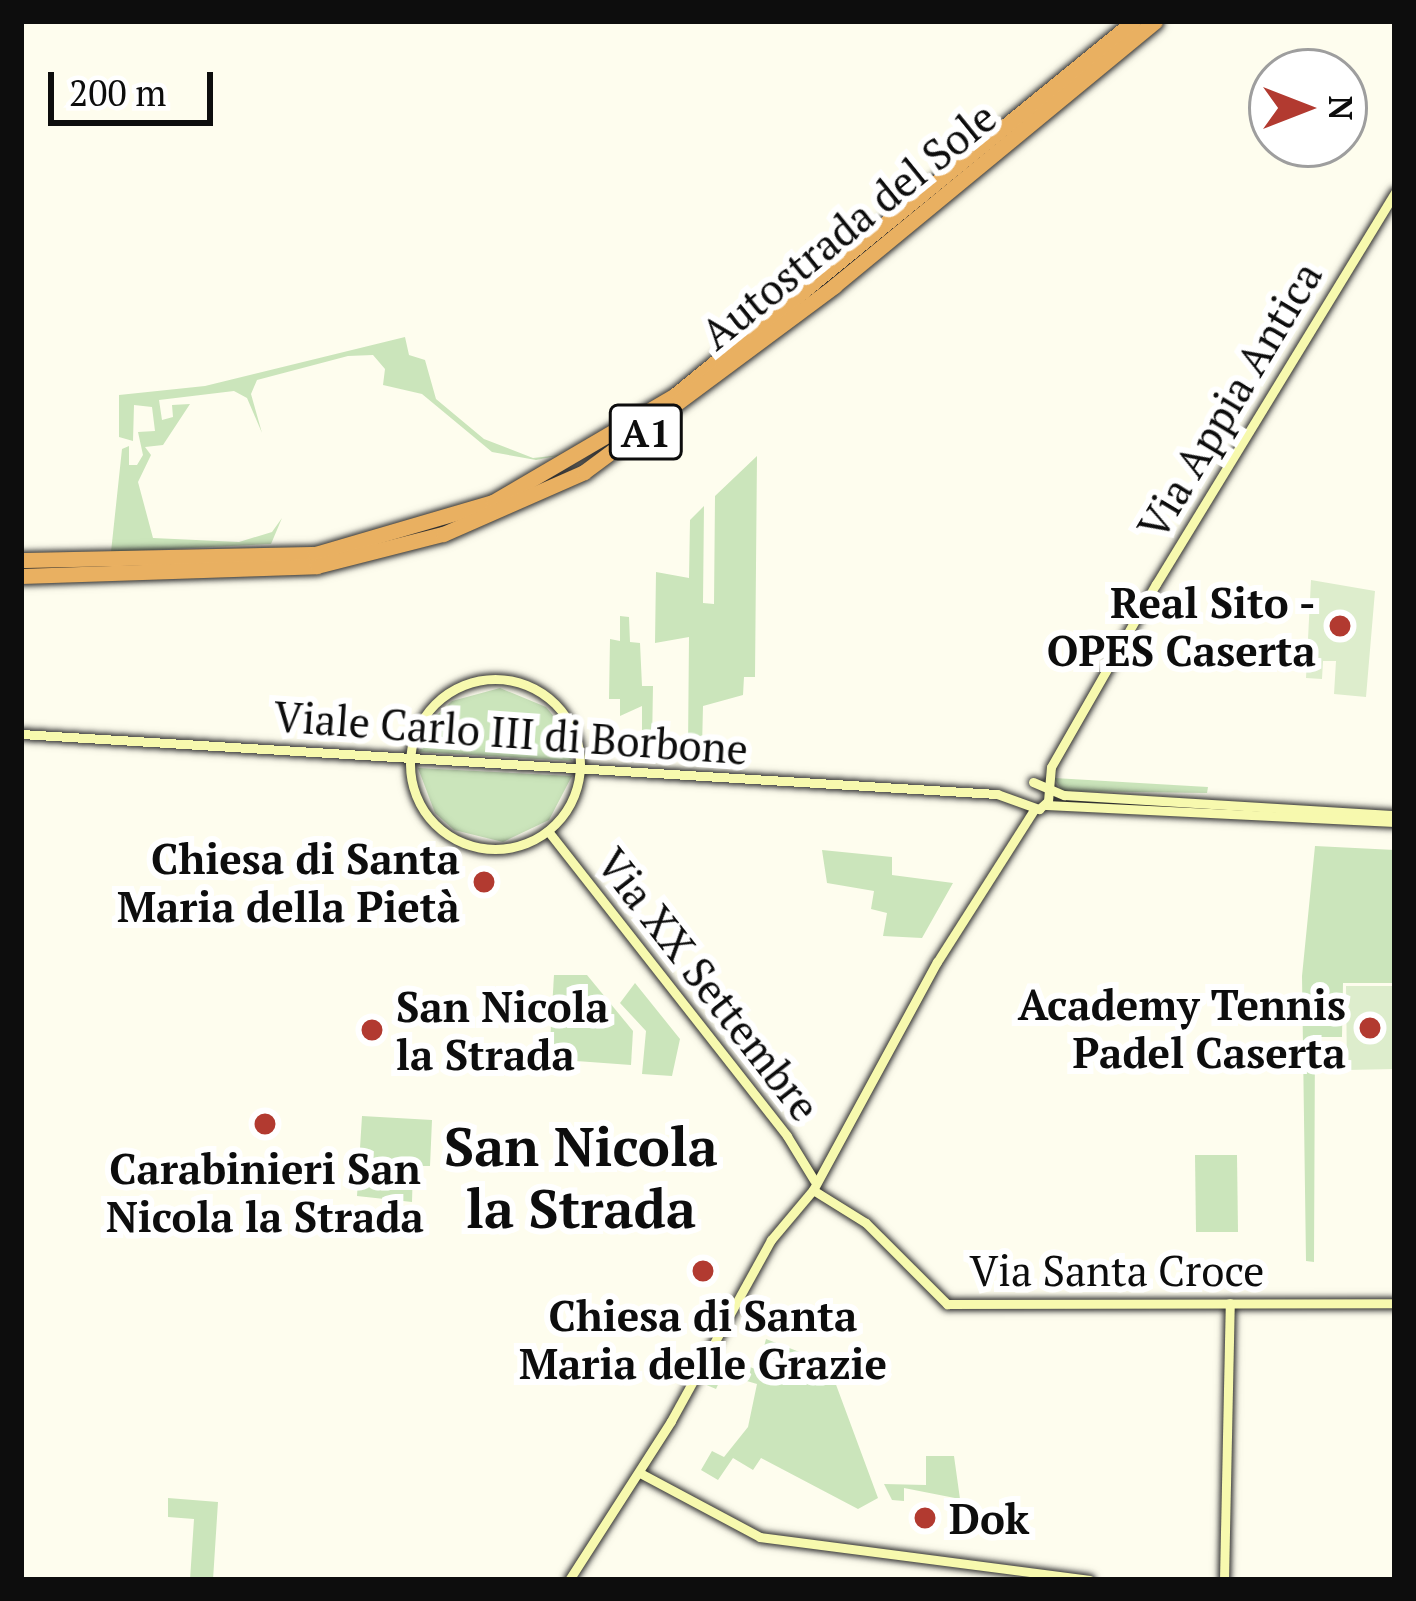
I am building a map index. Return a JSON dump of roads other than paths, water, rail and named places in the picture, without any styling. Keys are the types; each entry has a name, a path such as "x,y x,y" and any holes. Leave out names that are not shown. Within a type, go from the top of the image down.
{"highway":[{"name":"Autostrada del Sole","path":"21,560 315,554 493,502 674,396 1135,21"},
{"name":"Autostrada del Sole","path":"21,576 317,566 442,534 584,472 835,286 1155,21"}],"street":[{"name":"Via Appia Antica","path":"1047,789 1051,767 1395,192"},
{"path":"500,680 554,704 572,730 579,769 573,795 548,830 499,849 457,841 420,805 410,759 424,718 444,696 500,680"},
{"name":"Viale Carlo III di Borbone","path":"21,734 997,794 1034,810"},
{"name":"Via Appia Antica","path":"1028,785 1051,767"},
{"name":"Viale Carlo III di Borbone","path":"997,794 1028,785"},
{"path":"569,1580 640,1473 771,1240 799,1215 1018,825 1028,785 1395,818"},
{"path":"1046,805 1047,789"},
{"path":"1018,825 1046,805 1395,818"},
{"name":"Via XX Settembre","path":"548,830 788,1136 813,1185"},
{"name":"Via Santa Croce","path":"813,1185 866,1222 940,1302 1395,1303"},
{"path":"1224,1580 1230,1303"},
{"path":"640,1473 740,1531 1089,1580"}],"place":[{"name":"Real Sito - OPES Caserta","path":"1340,626"},
{"name":"Chiesa di Santa Maria della Pietà","path":"484,882"},
{"name":"Academy Tennis Padel Caserta","path":"1370,1028"},
{"name":"San Nicola la Strada","path":"372,1030"},
{"name":"Carabinieri San Nicola la Strada","path":"265,1124"},
{"name":"Chiesa di Santa Maria delle Grazie","path":"703,1271"},
{"name":"Dok","path":"925,1518"}],"district":[{"name":"San Nicola la Strada","path":"581,1177"}]}
